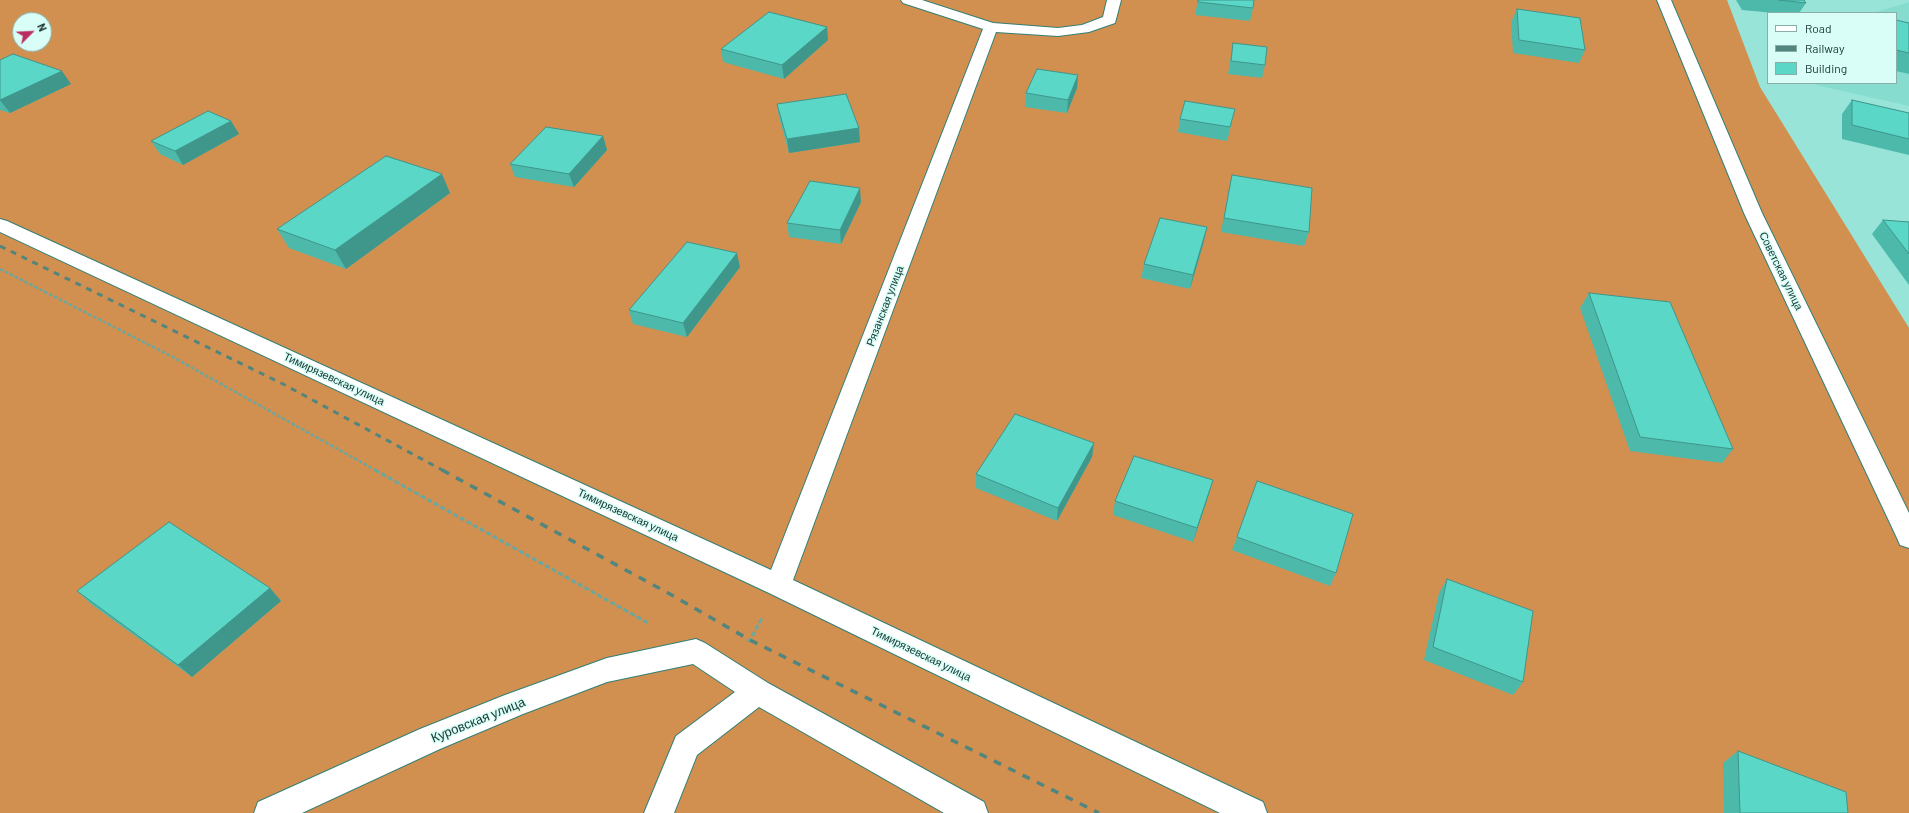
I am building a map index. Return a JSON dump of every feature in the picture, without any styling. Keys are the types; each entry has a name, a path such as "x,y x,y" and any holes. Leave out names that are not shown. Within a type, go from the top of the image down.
{"street":[{"path":"908,0 991,27 1058,32 1084,29 1110,20 1114,0"},
{"name":"Советская улица","path":"1664,0 1754,213 1909,538"},
{"name":"Рязанская улица","path":"778,585 991,27"},
{"name":"Тимирязевская улица","path":"0,225 778,585 1252,813"},
{"path":"696,651 758,692 973,813"},
{"name":"Куровская улица","path":"269,813 430,739 515,704 607,670 696,651"},
{"path":"659,813 686,746 758,692"}],"path":[{"path":"0,269 171,356 696,651 750,640 778,585"}],"shaded area":[{"path":"0,0 1727,0 1760,87 1909,328 1909,813 0,813"},
{"path":"1909,2 1909,106 1816,85 1897,84 1897,12 1876,12"}],"building":[{"path":"1198,0 1254,0 1253,8 1198,2"},
{"path":"1779,0 1804,0 1806,3"},
{"path":"1517,9 1580,18 1585,50 1519,40"},
{"path":"769,12 827,27 782,65 721,49"},
{"path":"1897,20 1909,23 1909,53 1897,50"},
{"path":"1233,43 1267,47 1265,65 1231,61"},
{"path":"13,54 62,71 0,100 0,60"},
{"path":"1037,69 1078,75 1068,100 1026,93"},
{"path":"846,94 859,128 787,139 777,104"},
{"path":"1852,100 1909,113 1909,139 1852,125"},
{"path":"1185,101 1235,109 1230,127 1180,119"},
{"path":"208,111 231,121 175,151 151,141"},
{"path":"546,127 603,136 569,174 510,164"},
{"path":"386,156 442,174 335,250 277,229"},
{"path":"1232,175 1312,188 1309,232 1224,218"},
{"path":"810,181 860,188 840,230 787,223"},
{"path":"1160,218 1207,227 1193,275 1144,264"},
{"path":"1883,220 1909,222 1909,254"},
{"path":"687,242 737,253 683,323 629,310"},
{"path":"1589,293 1670,302 1733,449 1640,437"},
{"path":"1015,414 1094,443 1058,508 976,474"},
{"path":"1134,456 1213,480 1197,528 1115,501"},
{"path":"1257,481 1353,514 1336,573 1237,537"},
{"path":"169,522 270,588 178,665 77,591"},
{"path":"1447,579 1533,611 1523,682 1433,647"},
{"path":"1738,751 1846,792 1848,813 1740,813"}],"railway":[{"path":"0,246 283,384 444,471"},
{"path":"442,470 668,593 750,640 1099,813"}]}
